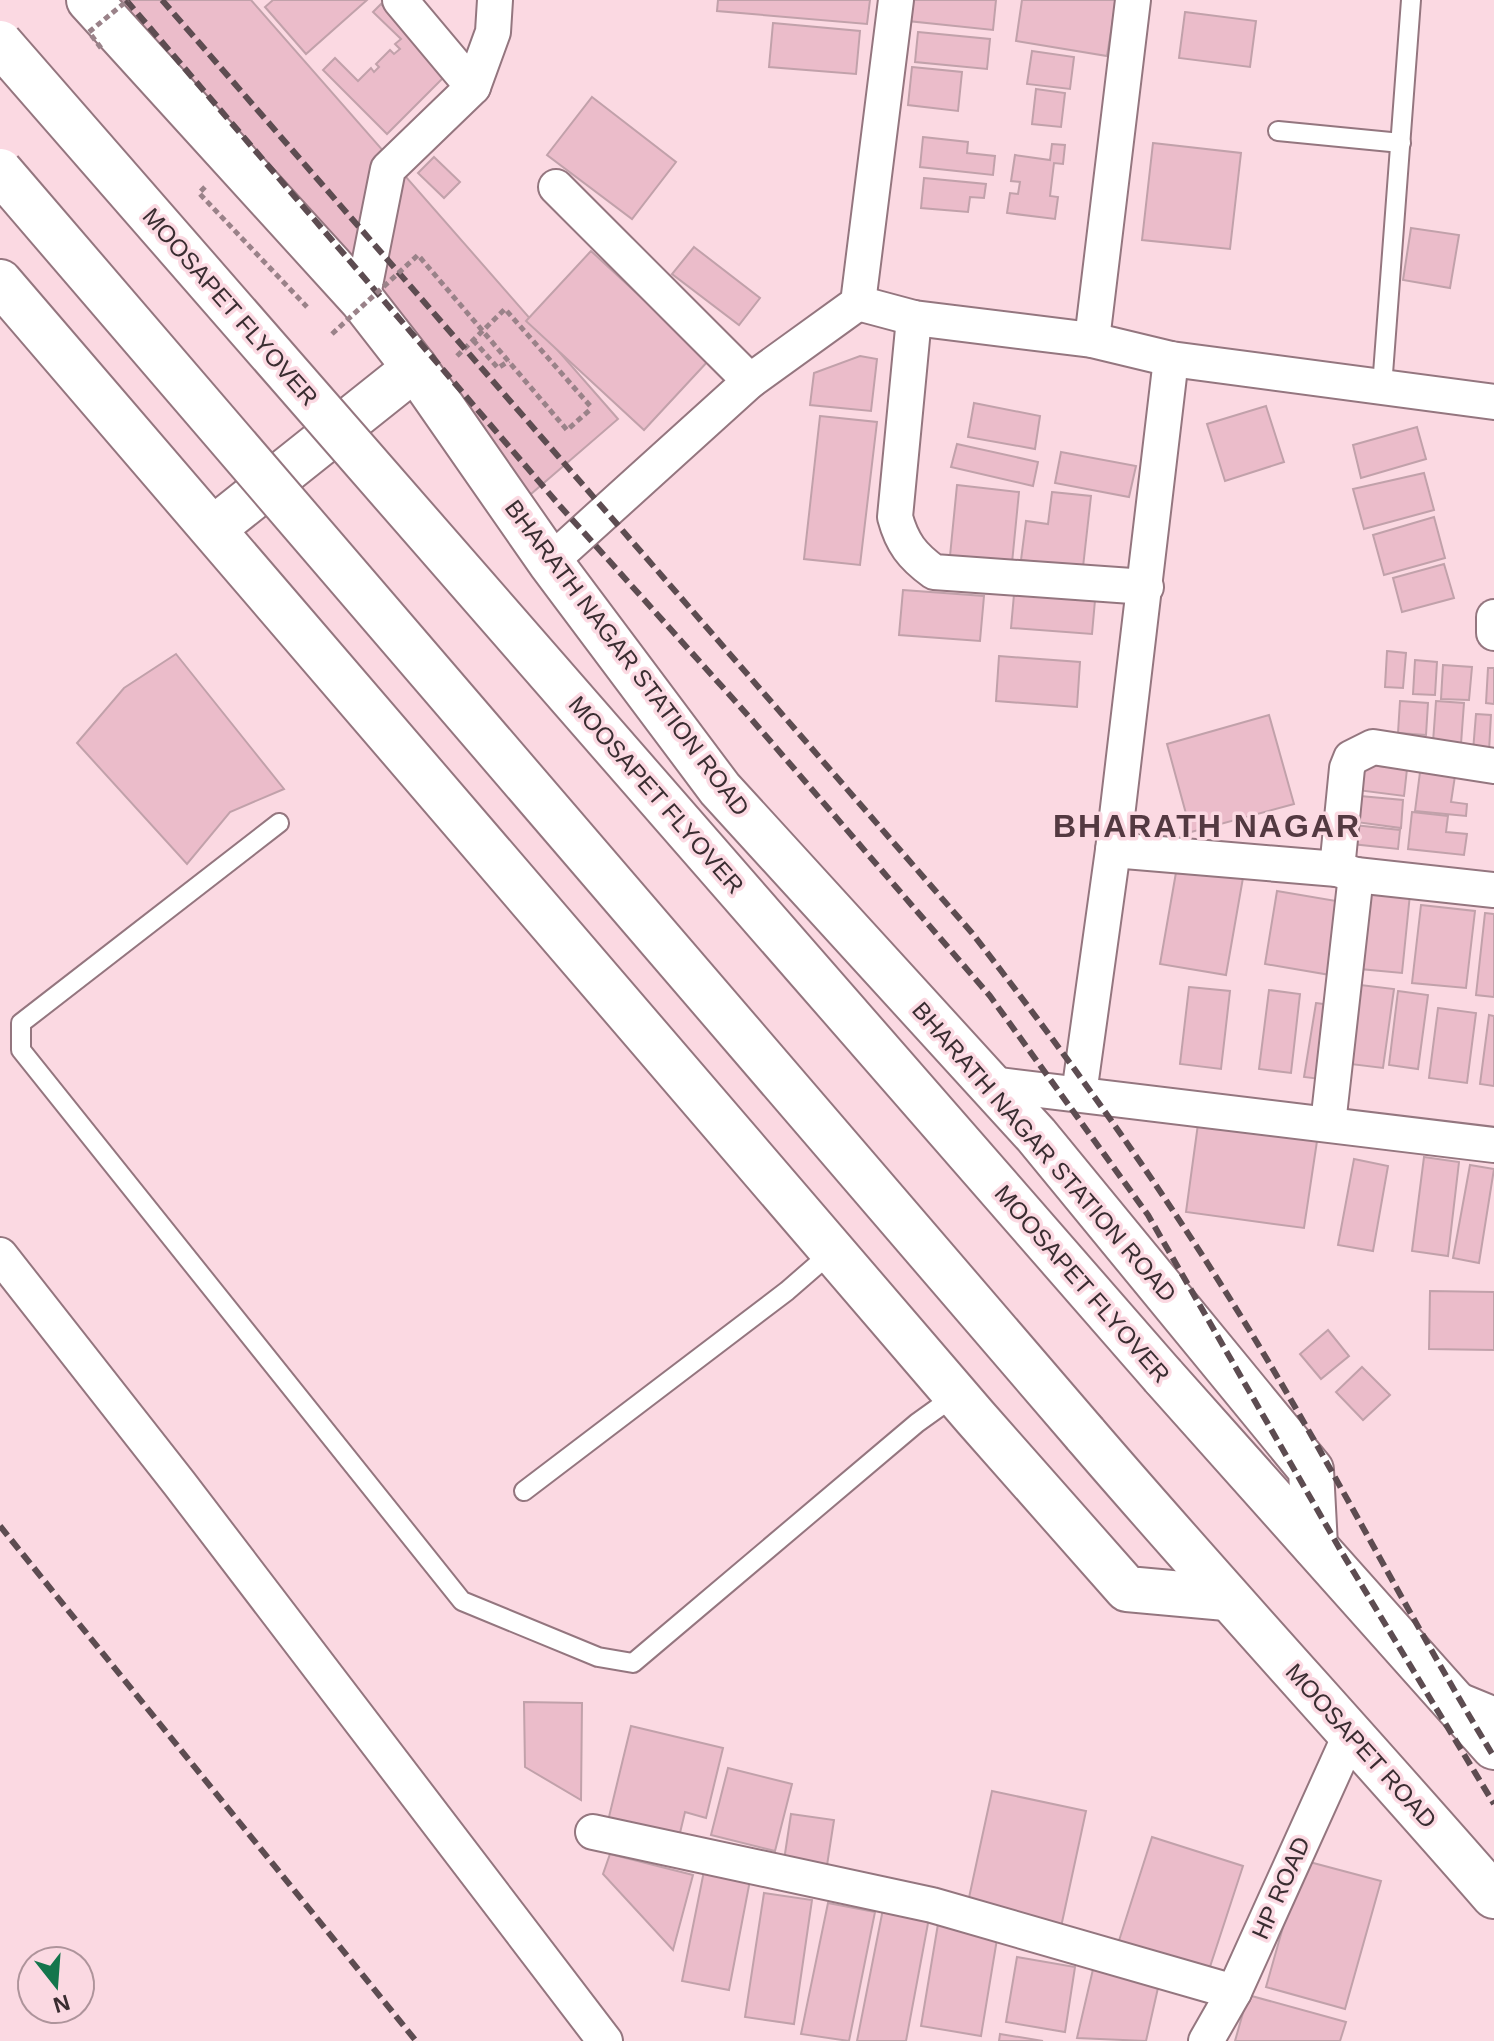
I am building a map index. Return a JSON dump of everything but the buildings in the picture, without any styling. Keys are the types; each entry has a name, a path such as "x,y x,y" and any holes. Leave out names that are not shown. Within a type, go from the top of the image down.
{"main road":[{"name":"BHARATH NAGAR STATION ROAD","path":"89,0 362,300 421,377 550,562 720,789 991,1084 1311,1470 1315,1546"},
{"name":"MOOSAPET FLYOVER","path":"0,43 1163,1376 1315,1546"},
{"path":"0,171 1226,1598"},
{"path":"4,293 213,529 956,1395 1127,1589 1226,1598"},
{"path":"213,529 421,377"},
{"path":"1315,1546 1494,1747"},
{"name":"MOOSAPET ROAD","path":"1226,1598 1351,1733 1494,1896"}],"street":[{"path":"400,0 473,87"},
{"path":"362,300 388,169 473,87 493,32 495,0"},
{"path":"550,562 750,381 858,303 896,0"},
{"path":"1092,340 1133,0"},
{"path":"556,187 750,381"},
{"path":"858,303 914,318 1092,340 1171,359 1494,402"},
{"path":"914,318 895,517 901,540 915,557 934,572 1146,587"},
{"path":"1079,1094 1146,587 1171,359"},
{"path":"1494,617 1494,633"},
{"path":"1328,1124 1346,872 1347,768 1351,758 1373,747 1494,766"},
{"path":"1113,850 1346,872 1494,890"},
{"path":"991,1084 1494,1145"},
{"path":"0,1255 189,1495 605,2041"},
{"name":"HP ROAD","path":"1206,2041 1234,1992 1351,1733"},
{"path":"593,1832 932,1905 1234,1992"}],"lane":[{"path":"1382,387 1411,0"},
{"path":"1278,131 1401,143"},
{"path":"279,823 21,1023 21,1050 462,1601 598,1657 633,1663 917,1423 956,1395"},
{"path":"524,1491 787,1291 833,1251"},
{"path":"1432,1680 1494,1706"}],"path":[{"path":"101,48 89,32 128,0"},
{"path":"199,193 312,312"},
{"path":"322,323 332,334 418,255 509,361 567,430 592,408 505,309 473,340 421,377"},
{"path":"473,340 498,368 509,361"}],"railway":[{"path":"126,0 560,506 753,721 990,996 1148,1215 1341,1551 1494,1804"},
{"path":"162,0 972,933 1010,982 1118,1130 1220,1284 1284,1388 1494,1757"},
{"path":"0,1526 416,2041"}],"district":[{"name":"BHARATH NAGAR","path":"1207,826"}]}
